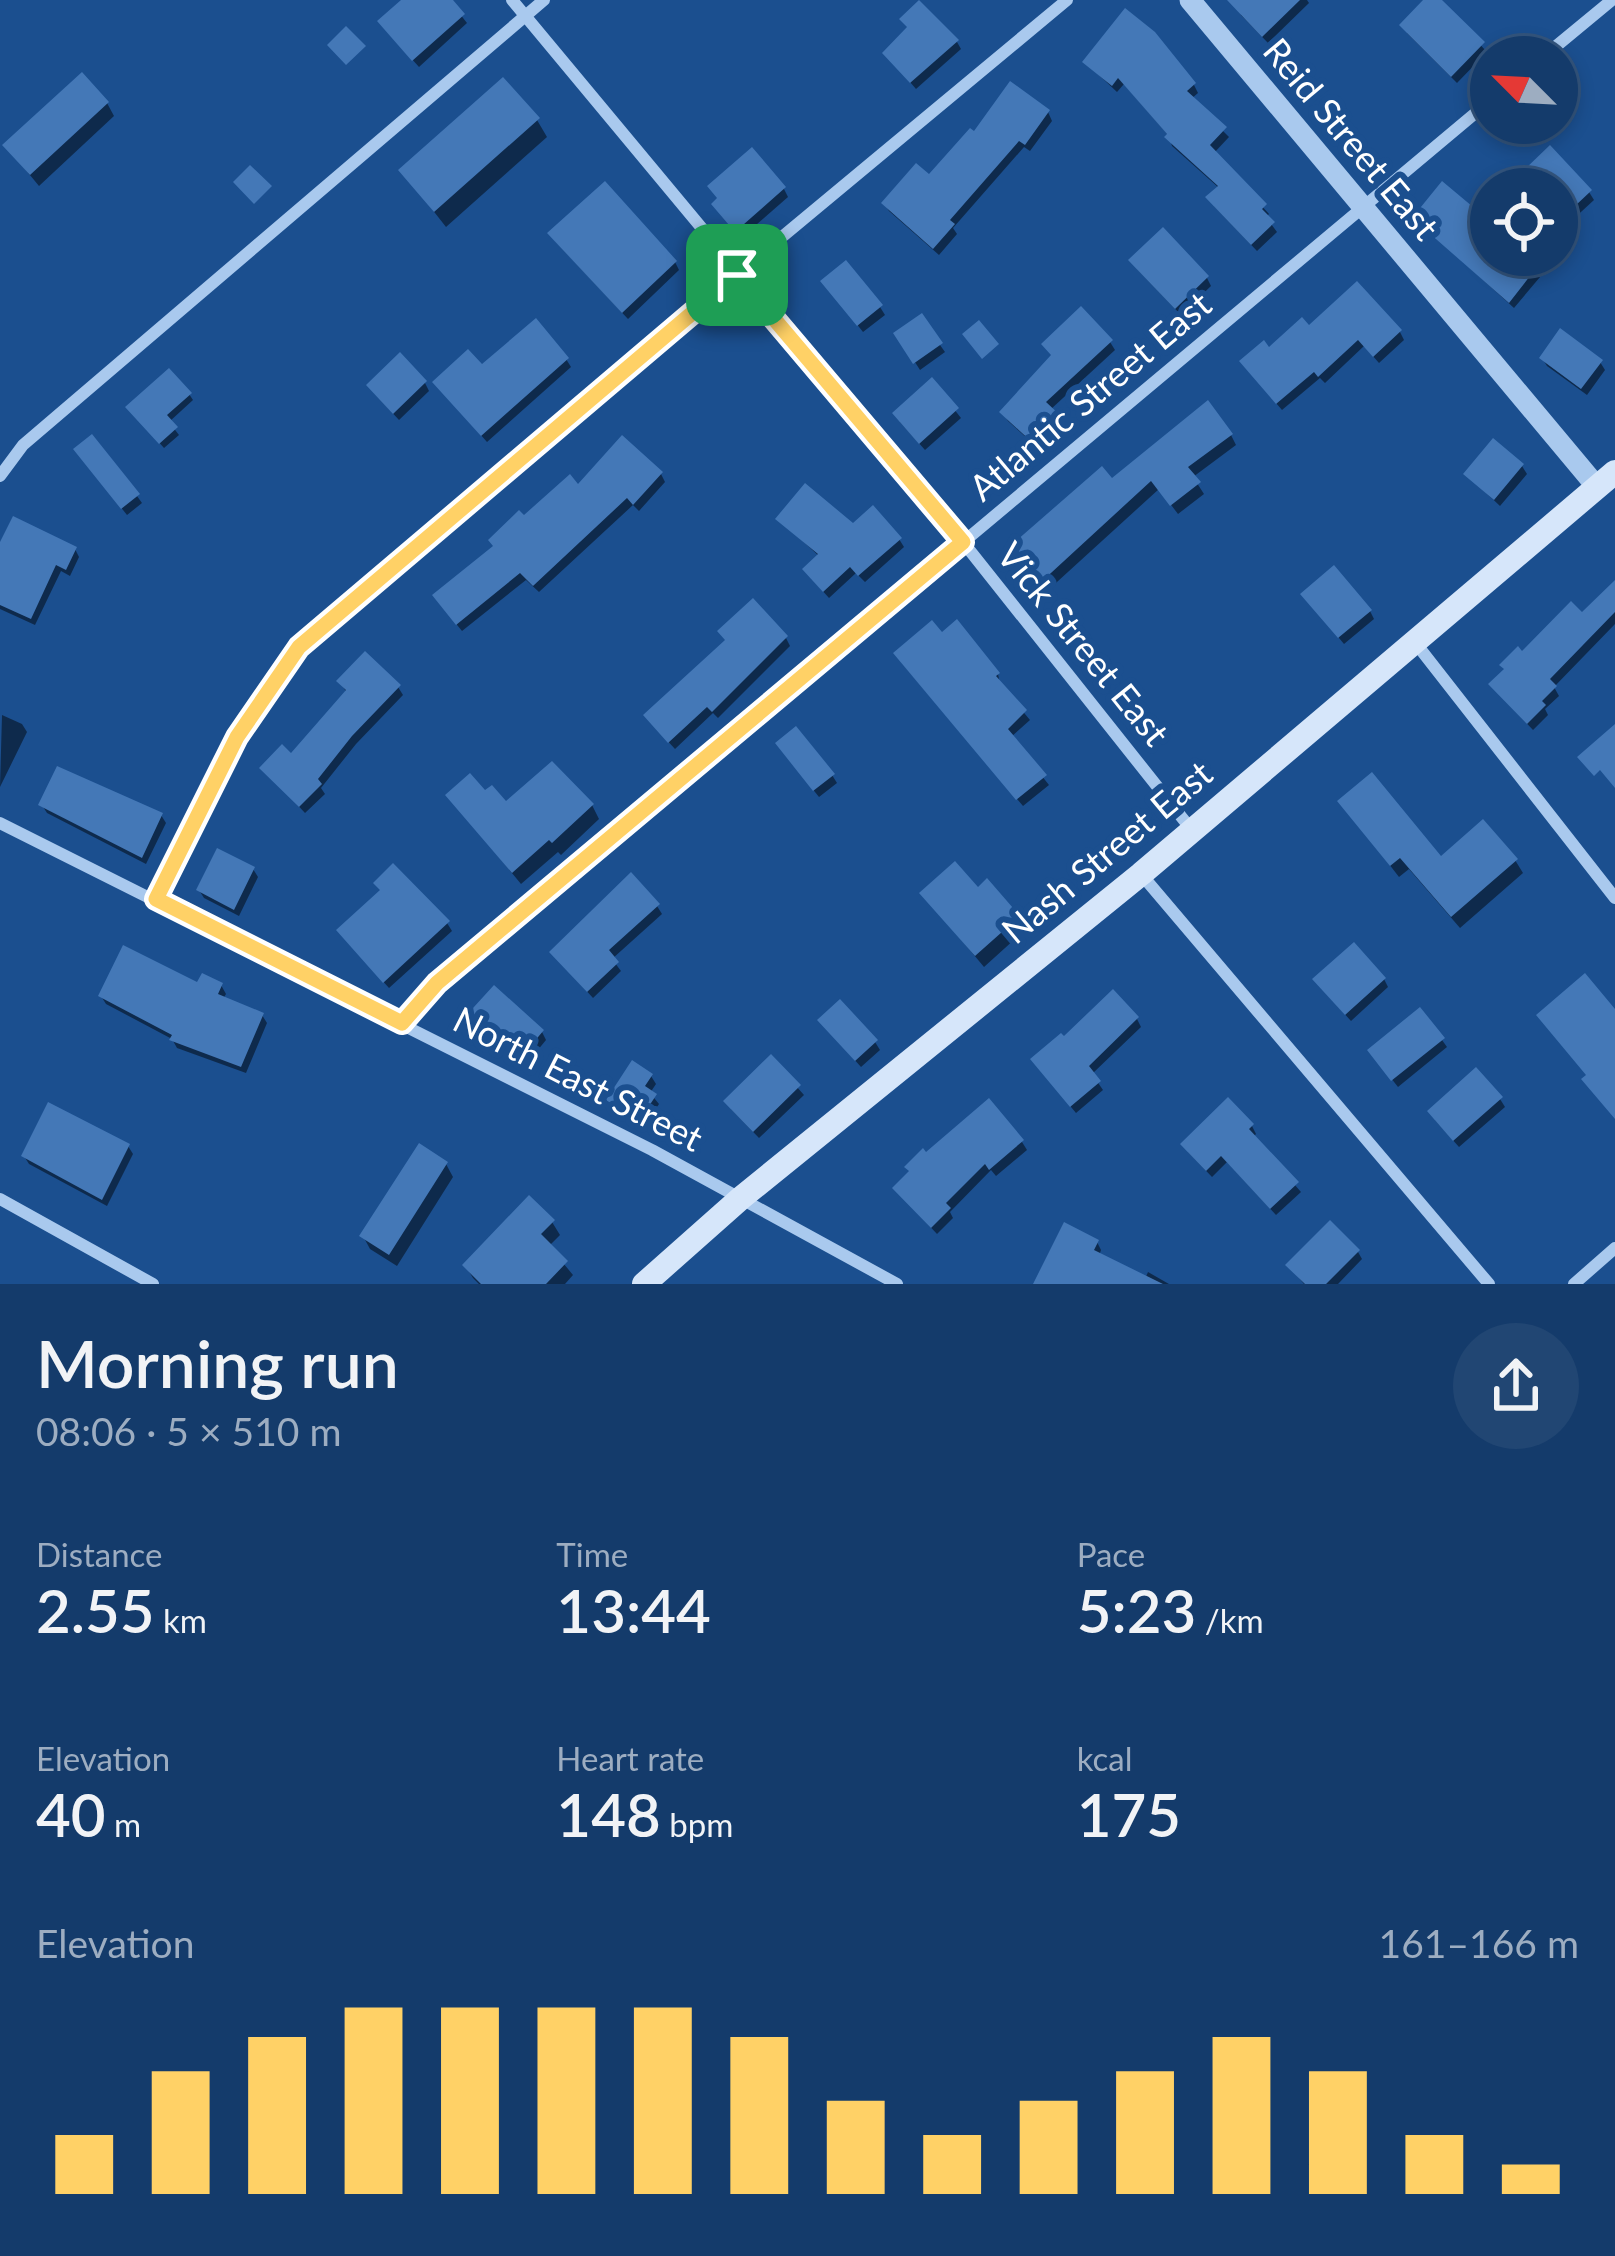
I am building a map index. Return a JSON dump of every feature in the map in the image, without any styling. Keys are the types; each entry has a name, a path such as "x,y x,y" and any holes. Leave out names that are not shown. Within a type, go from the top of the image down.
{"main road":[{"name":"Nash Street East","path":"644,1284 741,1198 1141,874 1606,480"}],"street":[{"name":"Vick Street East","path":"512,0 963,542 1191,829"},
{"path":"0,476 23,445 544,0"},
{"path":"156,899 237,737 299,647 1067,0"},
{"name":"Reid Street East","path":"1190,0 1606,480"},
{"path":"1568,36 1612,0"},
{"name":"Atlantic Street East","path":"402,1023 437,983 1470,117"},
{"path":"1414,641 1615,898"},
{"name":"North East Street","path":"0,823 402,1023 897,1284"},
{"path":"1141,874 1490,1284"},
{"path":"0,1199 153,1284"},
{"path":"1574,1284 1615,1248"}],"building":[{"path":"401,0 453,0 465,14 412,61 377,21"},
{"path":"919,0 959,40 910,83 882,53 907,27 899,19"},
{"path":"1227,0 1300,0 1262,37"},
{"path":"1423,0 1442,0 1479,36 1470,36 1470,57 1451,77 1399,25"},
{"path":"1125,8 1155,32 1196,83 1187,91 1227,127 1210,145 1267,204 1262,209 1275,222 1251,245 1205,197 1218,186 1164,137 1167,134 1118,78 1112,86 1082,62"},
{"path":"346,26 366,46 346,65 327,45"},
{"path":"82,72 109,102 30,175 2,145"},
{"path":"503,77 540,118 434,212 398,170"},
{"path":"1010,81 1050,110 1025,145 1019,141 950,220 955,224 933,249 881,203 916,163 929,174 970,128 974,131"},
{"path":"1550,145 1571,168 1526,168"},
{"path":"752,147 786,187 735,232 711,204 717,198 707,186"},
{"path":"250,165 272,186 254,204 233,182"},
{"path":"1578,175 1592,190 1578,203"},
{"path":"605,181 677,261 622,313 547,233"},
{"path":"1442,181 1470,204 1470,269 1412,218"},
{"path":"1163,227 1209,276 1175,309 1128,260"},
{"path":"846,260 883,305 857,326 820,281"},
{"path":"1478,276 1530,276 1509,303"},
{"path":"1357,281 1402,330 1373,357 1358,340 1318,377 1314,372 1276,404 1239,361 1264,340 1269,347 1302,317 1309,325"},
{"path":"1081,306 1113,340 1046,402 1061,416 1035,445 999,412 1051,355 1041,344"},
{"path":"922,313 943,343 913,364 893,333"},
{"path":"536,318 569,358 481,436 432,382 468,349 482,364"},
{"path":"979,320 999,344 982,359 962,334"},
{"path":"1560,328 1603,360 1581,389 1539,358"},
{"path":"400,352 427,381 393,414 366,385"},
{"path":"169,368 192,393 167,415 178,427 159,444 125,407"},
{"path":"932,377 959,408 919,444 892,413"},
{"path":"1208,400 1233,434 1188,467 1201,482 1170,506 1151,481 1039,584 1008,548 1102,466 1112,478"},
{"path":"92,434 140,494 121,509 73,449"},
{"path":"622,435 663,472 633,505 627,498 533,586 520,573 456,625 432,595 493,546 488,540 519,510 524,515 570,474 578,484"},
{"path":"1493,438 1524,464 1494,500 1463,474"},
{"path":"805,483 853,523 873,505 902,538 858,576 850,567 823,592 802,569 818,554 775,519"},
{"path":"13,516 77,547 66,570 56,565 31,619 0,605 0,542"},
{"path":"1334,565 1372,610 1338,638 1300,594"},
{"path":"1615,580 1615,612 1550,679 1557,686 1527,724 1488,684 1504,669 1499,665 1518,646 1522,651 1571,601 1582,612"},
{"path":"753,598 788,636 712,712 707,707 668,743 643,715 725,640 717,631"},
{"path":"957,619 1000,673 996,676 1027,710 1008,729 1047,775 1016,800 893,653 932,620 942,632"},
{"path":"365,651 401,685 352,736 318,779 322,784 299,807 259,768 282,744 291,753 346,690 336,681"},
{"path":"1615,724 1615,788 1600,770 1594,776 1577,757"},
{"path":"796,726 835,774 813,791 775,743"},
{"path":"552,761 594,804 512,873 445,795 470,773 485,790 492,785 506,801"},
{"path":"57,766 163,813 142,858 38,805"},
{"path":"1372,772 1441,856 1483,819 1518,859 1451,917 1400,858 1390,866 1337,801"},
{"path":"217,848 255,867 234,910 196,890"},
{"path":"955,861 978,887 987,878 1020,916 975,956 919,893"},
{"path":"393,863 450,921 383,983 336,930 380,890 373,883"},
{"path":"631,872 660,904 609,950 619,962 587,992 549,952"},
{"path":"1354,942 1386,978 1345,1015 1312,979"},
{"path":"123,945 197,982 202,973 223,983 218,994 264,1013 241,1067 169,1040 172,1035 98,996"},
{"path":"1585,973 1615,1009 1615,1119 1536,1015"},
{"path":"494,985 544,1030 522,1056 492,1029 484,1039 463,1019"},
{"path":"1113,989 1139,1017 1089,1066 1101,1081 1070,1107 1030,1059 1061,1033 1064,1036"},
{"path":"840,999 878,1040 855,1061 817,1020"},
{"path":"1420,1007 1445,1038 1391,1081 1367,1050"},
{"path":"771,1054 801,1085 753,1132 723,1101"},
{"path":"632,1060 653,1074 645,1086 657,1094 639,1121 606,1100"},
{"path":"1476,1067 1503,1097 1453,1141 1427,1111"},
{"path":"1228,1097 1254,1124 1249,1129 1299,1182 1270,1209 1221,1156 1206,1171 1180,1144"},
{"path":"989,1098 1024,1140 989,1170 985,1164 946,1203 951,1208 931,1228 892,1188 923,1148 926,1152"},
{"path":"48,1102 130,1144 102,1200 21,1156"},
{"path":"419,1143 448,1162 389,1255 359,1236"},
{"path":"529,1195 555,1220 541,1234 568,1261 546,1284 481,1284 462,1265"},
{"path":"1330,1220 1360,1250 1326,1284 1305,1284 1285,1265"},
{"path":"1064,1222 1099,1240 1094,1250 1163,1284 1033,1284"}],"route":[{"path":"737,275 963,542 437,983 402,1023 156,899 237,737 299,647 737,275"}]}
